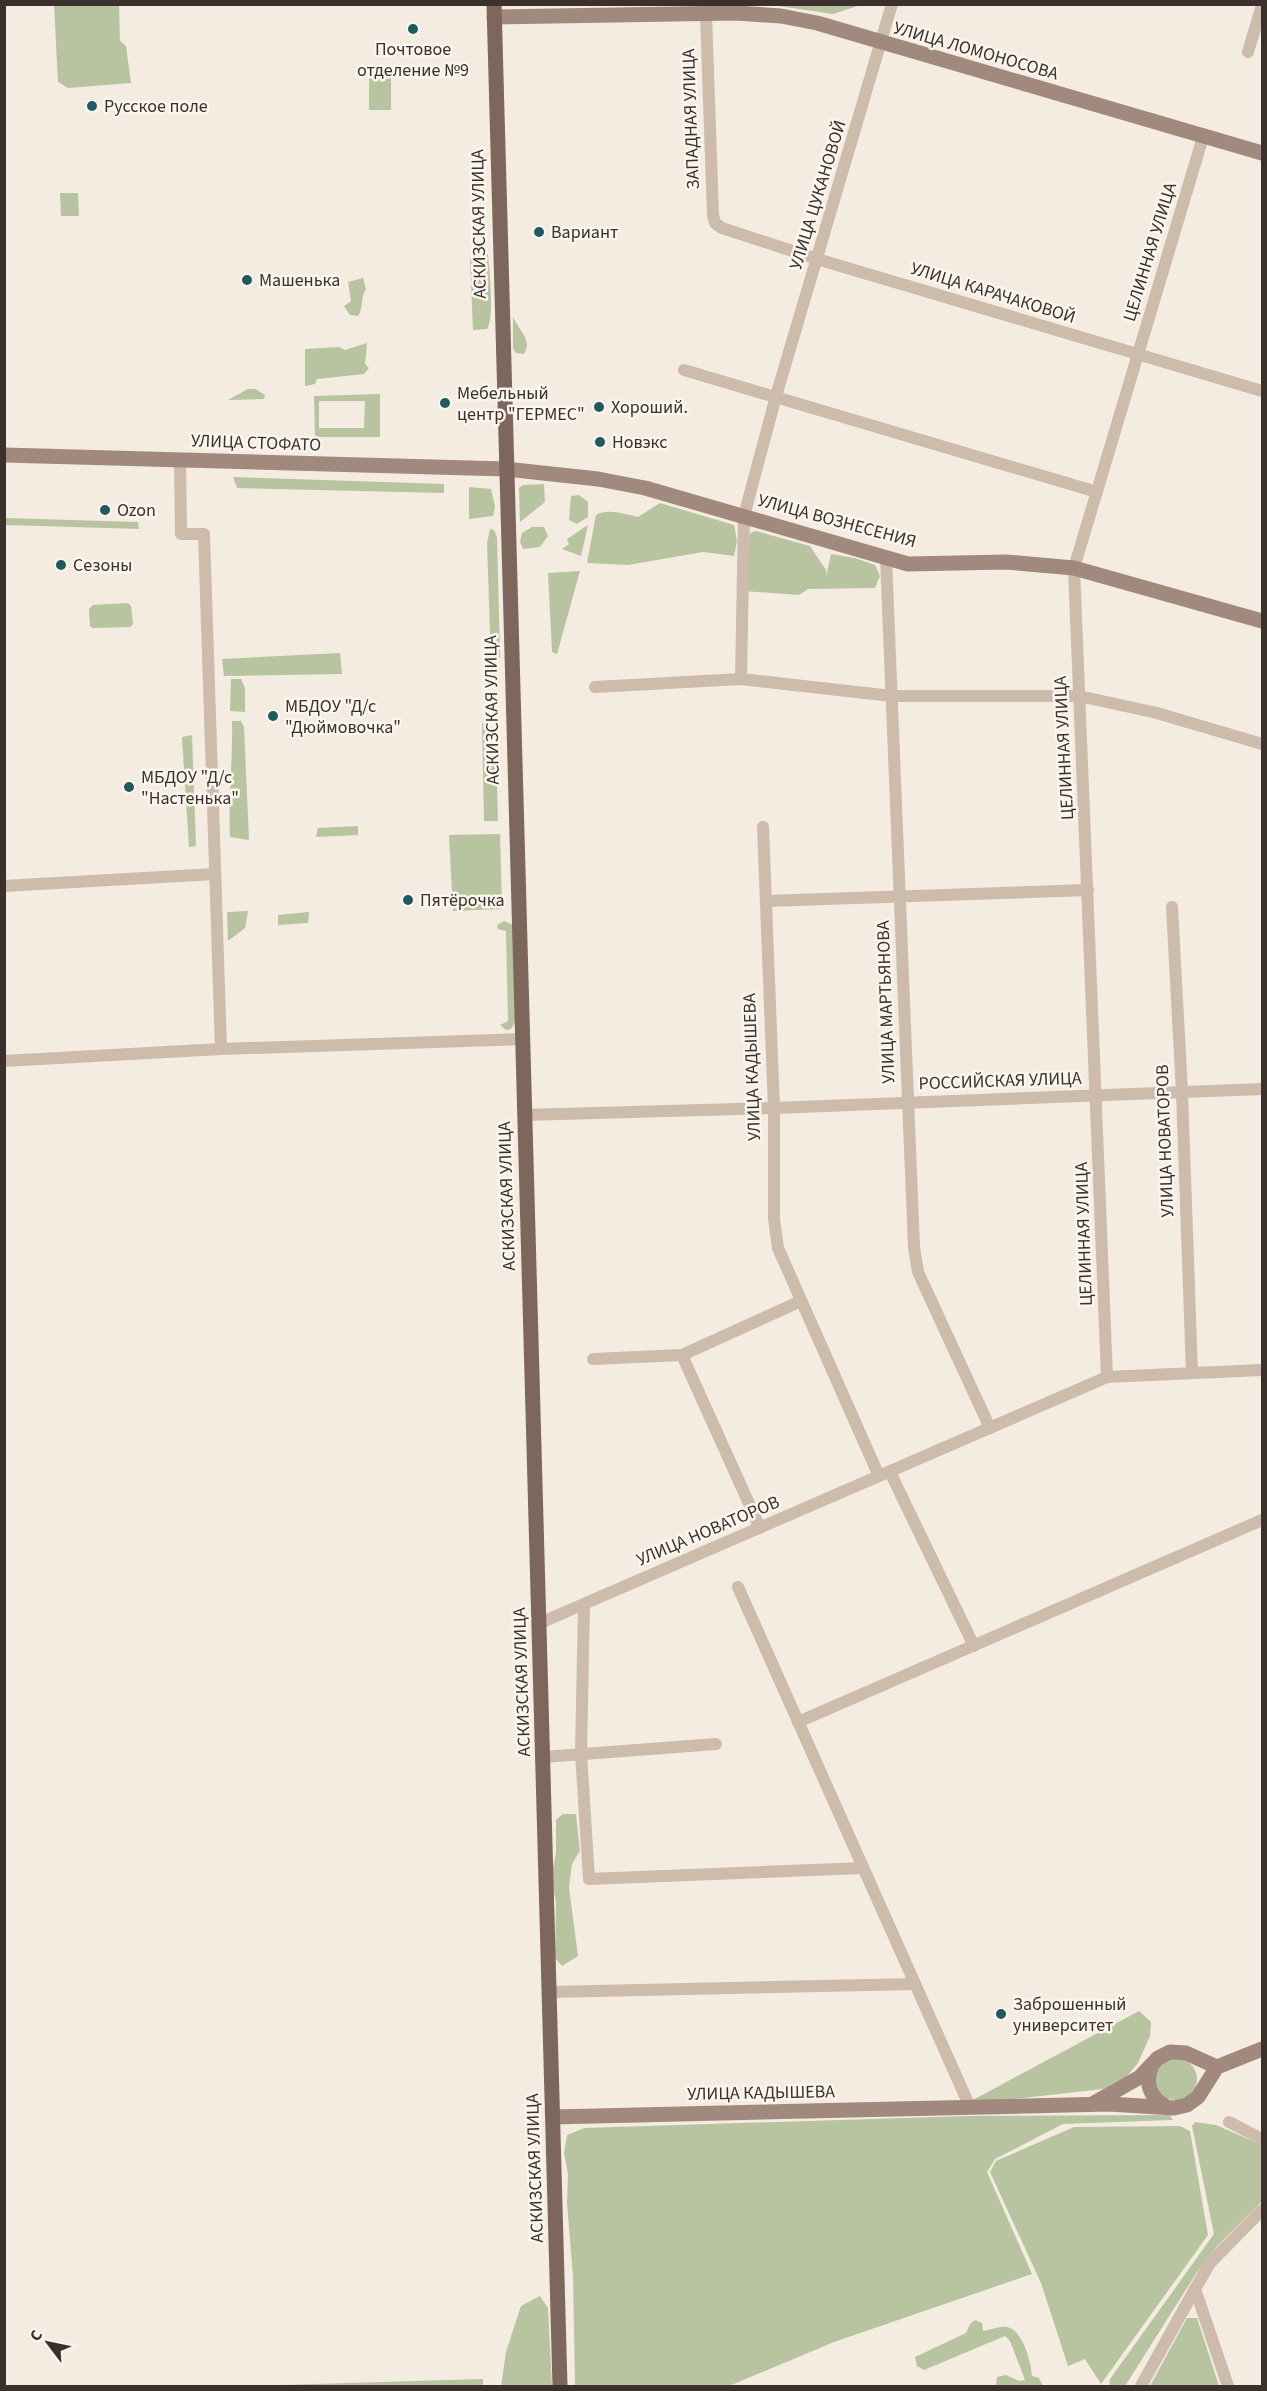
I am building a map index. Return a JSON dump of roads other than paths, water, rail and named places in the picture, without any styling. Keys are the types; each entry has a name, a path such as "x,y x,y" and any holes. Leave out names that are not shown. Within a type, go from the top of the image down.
{"main road":[{"name":"АСКИЗСКАЯ УЛИЦА","path":"494,11 560,2386"}],"street":[{"name":"УЛИЦА ЦУКАНОВОЙ","path":"741,679 744,516 776,396 892,4"},
{"path":"1248,52 1263,5"},
{"name":"УЛИЦА ЛОМОНОСОВА","path":"494,11 781,16 817,23 882,44 1263,153"},
{"name":"ЗАПАДНАЯ УЛИЦА","path":"706,14 715,223"},
{"name":"ЦЕЛИННАЯ УЛИЦА","path":"1107,1377 1074,568 1203,137"},
{"name":"УЛИЦА КАРАЧАКОВОЙ","path":"715,223 722,228 817,259 1263,391"},
{"path":"684,370 1097,492"},
{"name":"УЛИЦА СТОФАТО","path":"4,455 506,469"},
{"path":"180,460 181,534 204,534 221,1049"},
{"name":"УЛИЦА ВОЗНЕСЕНИЯ","path":"506,469 610,481 744,516 908,564 1006,562 1074,568 1263,621"},
{"name":"УЛИЦА МАРТЬЯНОВА","path":"886,558 914,1247 918,1272 990,1428"},
{"path":"595,687 741,679 892,696 1080,696 1157,713 1263,744"},
{"name":"УЛИЦА КАДЫШЕВА","path":"763,826 774,1108 774,1219 778,1248 884,1474"},
{"path":"4,886 215,874"},
{"path":"766,901 1088,890"},
{"name":"УЛИЦА НОВАТОРОВ","path":"1172,907 1182,1092 1192,1373"},
{"path":"4,1061 221,1049 522,1038"},
{"name":"РОССИЙСКАЯ УЛИЦА","path":"524,1115 1263,1089"},
{"path":"593,1359 682,1355 801,1301"},
{"path":"682,1355 760,1528"},
{"name":"УЛИЦА НОВАТОРОВ","path":"540,1623 1107,1377 1263,1370"},
{"path":"884,1474 974,1646"},
{"path":"798,1722 1263,1520"},
{"path":"738,1587 970,2107"},
{"path":"584,1604 581,1753 589,1879 863,1868"},
{"path":"544,1757 716,1744"},
{"path":"550,1992 915,1984"},
{"path":"1151,2068 1148,2080 1149,2089 1164,2105 1174,2108 1187,2105 1198,2097 1217,2067 1263,2049"},
{"path":"1091,2104 1140,2077 1158,2058 1170,2052 1182,2052 1217,2067"},
{"path":"1193,2057 1203,2072 1203,2089"},
{"name":"УЛИЦА КАДЫШЕВА","path":"553,2117 1091,2104 1164,2105"},
{"path":"1229,2122 1263,2139"},
{"path":"1141,2386 1210,2263 1263,2210"},
{"path":"1195,2289 1228,2386"}],"place":[{"name":"Почтовое отделение №9","path":"413,29"},
{"name":"Русское поле","path":"92,106"},
{"name":"Вариант","path":"539,232"},
{"name":"Машенька","path":"247,280"},
{"name":"Мебельный центр \"ГЕРМЕС\"","path":"445,403"},
{"name":"Хороший.","path":"599,407"},
{"name":"Новэкс","path":"600,442"},
{"name":"Ozon","path":"105,510"},
{"name":"Сезоны","path":"61,565"},
{"name":"МБДОУ \"Д/с \"Дюймовочка\"","path":"273,716"},
{"name":"МБДОУ \"Д/с \"Настенька\"","path":"129,787"},
{"name":"Пятёрочка","path":"408,900"},
{"name":"Заброшенный университет","path":"1001,2014"}]}
